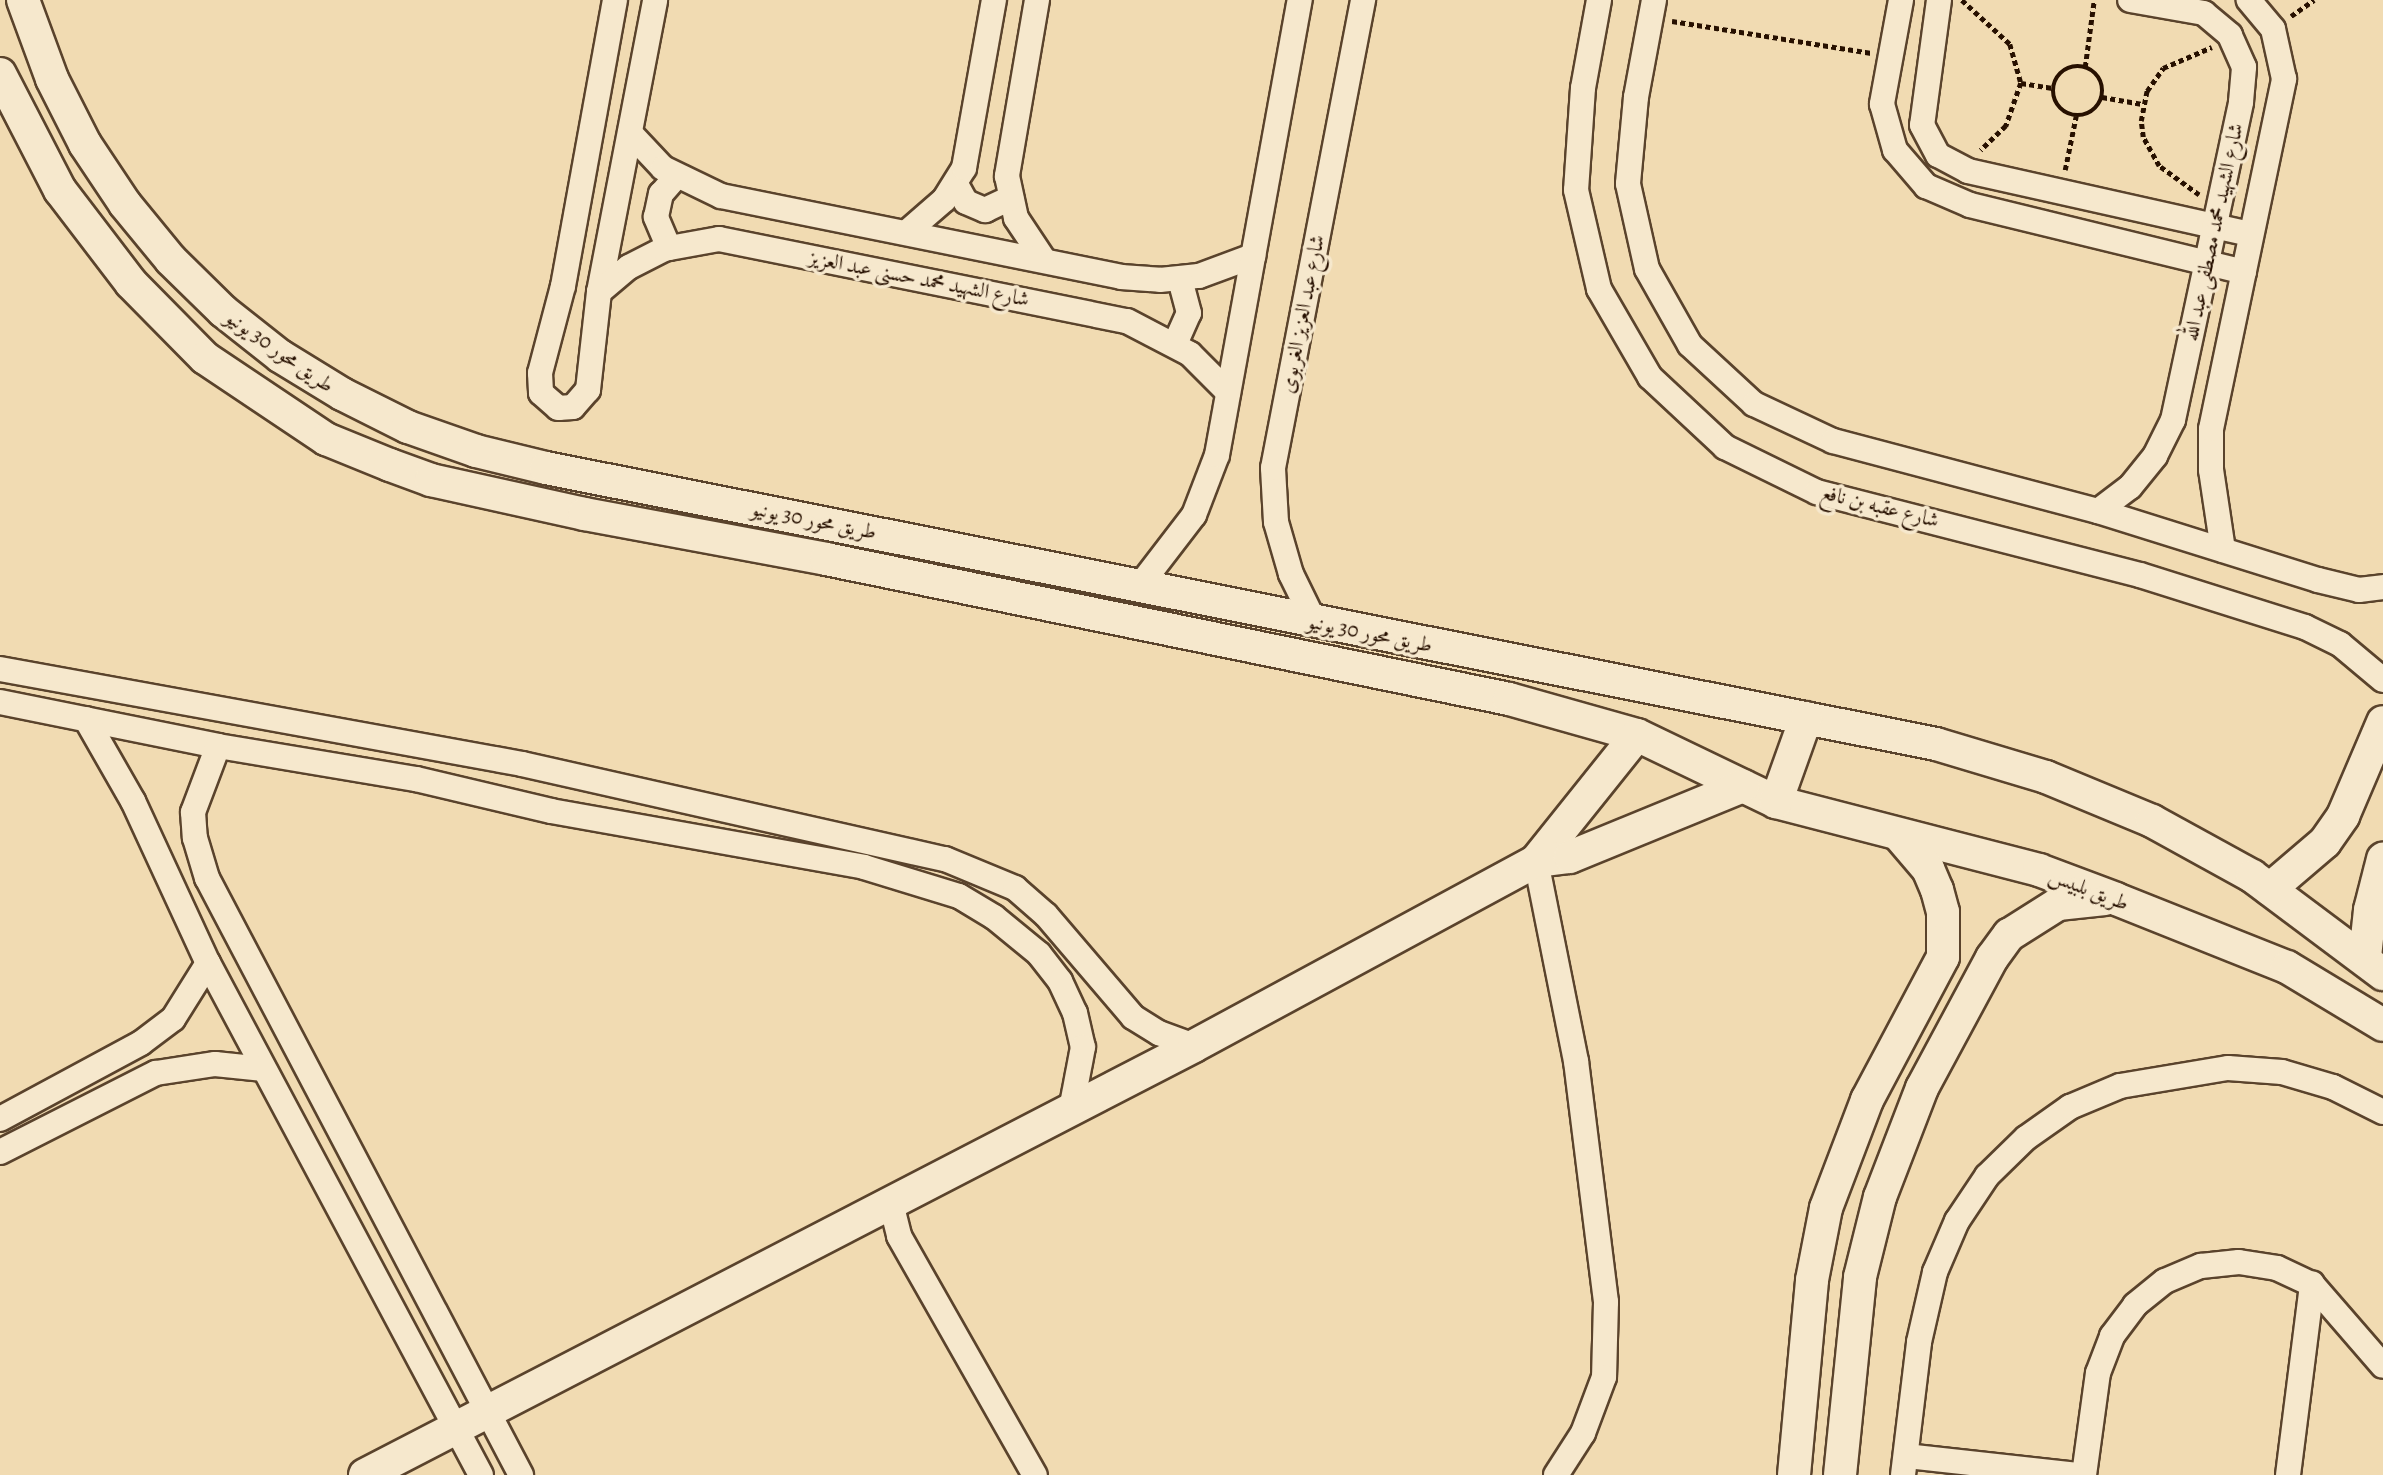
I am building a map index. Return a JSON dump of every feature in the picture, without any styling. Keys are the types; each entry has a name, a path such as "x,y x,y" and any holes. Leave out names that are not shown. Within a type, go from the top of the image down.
{"street":[{"name":"طريق محور 30 يونيو","path":"23,0 52,79 85,144 125,204 171,260 223,311 280,356 342,394 419,431 534,466 1141,584 1315,623 1806,718"},
{"path":"615,0 563,286 540,373 541,393 558,408 573,407 588,390 599,292 655,0"},
{"path":"907,232 957,186 968,156 994,0"},
{"path":"1037,0 1007,161 1011,198 1022,231 1044,260"},
{"path":"1141,584 1170,552 1203,496 1217,455 1300,0"},
{"name":"شارع عبد العزيز الغربوى","path":"1315,623 1291,574 1280,535 1273,468 1363,0"},
{"name":"شارع عقبه بن نافع","path":"1599,0 1583,88 1576,190 1599,289 1650,377 1725,447 1817,492 2140,575 2305,627 2340,644 2383,680"},
{"path":"1901,0 1882,104 1895,150 1926,186 1970,205 2244,272"},
{"path":"1939,0 1922,125 1938,155 1957,165 2060,192 2216,217 2252,234"},
{"name":"شارع الشهيد محمد مصطفى عبد الله","path":"2098,511 2130,487 2147,466 2172,421 2216,217 2244,67 2232,40 2204,13 2130,0"},
{"name":"شارع الشهيد محمد مصطفى عبد الله","path":"2223,550 2211,470 2211,429 2284,79 2273,29 2249,0"},
{"path":"1652,9 1636,97 1628,184 1647,269 1690,345 1754,404 1833,441 2098,511 2358,590 2383,587"},
{"name":"طريق محور 30 يونيو","path":"0,74 60,190 131,283 205,358 326,439 431,480 584,514 826,559 1509,699 1637,735 1776,802"},
{"name":"شارع الشهيد محمد حسنى عبد العزيز","path":"630,133 651,158 676,177 721,196 1140,280 1180,279 1217,271 1253,256"},
{"path":"669,248 656,217 661,194 676,177"},
{"path":"957,186 967,202 985,210 1011,198"},
{"name":"شارع الشهيد محمد حسنى عبد العزيز","path":"599,292 629,267 669,248 719,239 1110,316 1175,344 1228,392"},
{"path":"1175,344 1189,313 1180,279"},
{"path":"0,669 522,764 968,868 1015,888 1046,915 1133,1017 1158,1033 1194,1046"},
{"path":"0,702 218,746 344,766 551,811 864,867 959,896 994,916 1039,954 1060,981 1075,1013 1083,1047 1070,1110"},
{"path":"1776,802 1806,718 1936,744 2046,777 2152,821 2270,889 2374,966"},
{"path":"86,719 133,801 208,963 481,1475"},
{"path":"2270,889 2325,842 2343,816 2383,722"},
{"path":"344,766 348,734"},
{"path":"1536,861 1637,735"},
{"path":"218,746 193,812 195,838 208,878 490,1410 521,1475"},
{"path":"365,1475 1194,1046 1536,861 1570,857 1743,786"},
{"name":"طريق بلبيس","path":"1776,802 2039,870 2287,967 2379,1015"},
{"path":"1794,1475 1812,1280 1826,1208 1867,1100 1942,957 1945,934 1937,890 1921,860 1899,835"},
{"path":"2374,966 2370,910 2383,859"},
{"path":"1536,861 1576,1061 1606,1302 1604,1377 1583,1433 1556,1475"},
{"path":"1840,1475 1863,1264 1899,1142 1922,1088 1992,958 2009,935 2059,904 2116,899"},
{"path":"0,1119 152,1035 173,1019 208,963"},
{"path":"0,1152 156,1073 215,1064 264,1069"},
{"path":"2077,1475 1904,1466 1919,1342 1936,1272 1964,1210 1987,1177 2026,1138 2070,1107 2120,1086 2228,1068 2282,1072 2333,1087 2383,1112"},
{"path":"891,1203 899,1236 1035,1475"},
{"path":"2084,1475 2098,1373 2112,1336 2134,1305 2165,1281 2201,1266 2239,1262 2277,1268 2312,1284 2383,1366"},
{"path":"2288,1475 2312,1284"}],"path":[{"path":"1957,165 2006,127 2021,83 2010,44 1962,0"},
{"path":"2085,67 2094,0"},
{"path":"1652,9 1891,57"},
{"path":"2216,217 2159,166 2143,137 2142,104 2154,79 2175,60 2232,40"},
{"path":"2085,67 2100,78 2102,97 2090,113 2076,116 2062,110 2053,88 2068,68 2085,67"},
{"path":"2021,83 2053,88"},
{"path":"2102,97 2142,104"},
{"path":"2060,192 2076,116"}]}
